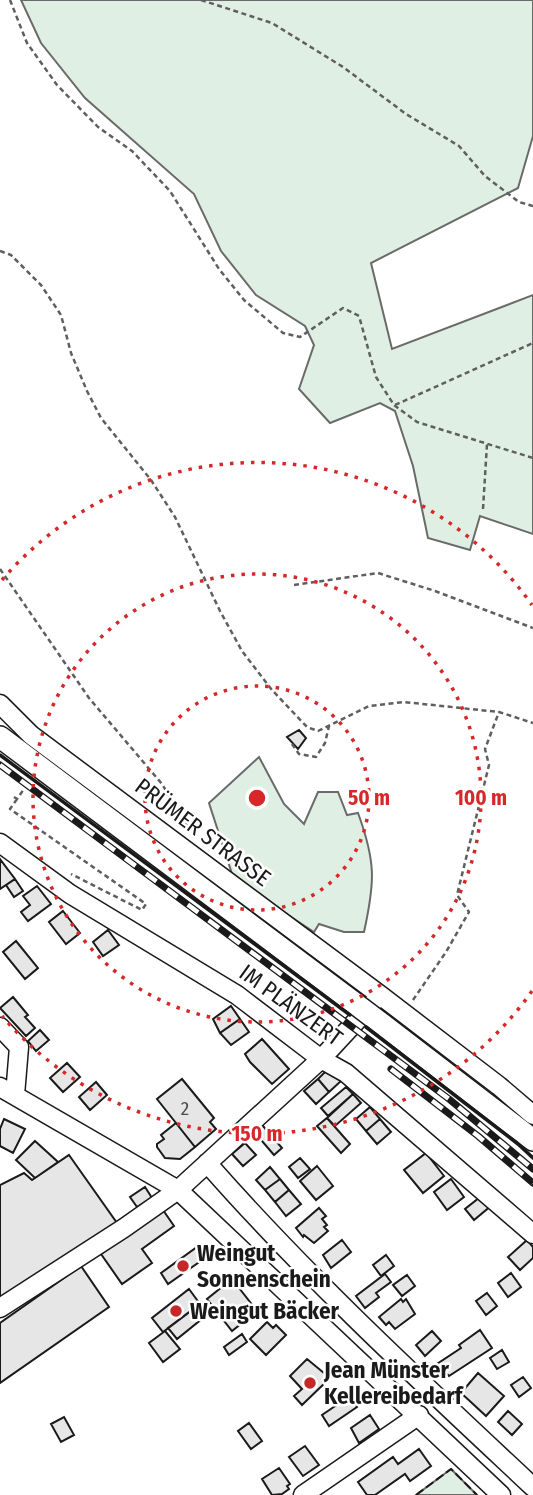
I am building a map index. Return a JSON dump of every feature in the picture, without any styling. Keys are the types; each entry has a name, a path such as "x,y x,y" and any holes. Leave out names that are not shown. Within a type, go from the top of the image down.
{"main road":[{"path":"0,737 357,1005 395,1020 533,1140"}],"street":[{"name":"PRÜMER STRASSE","path":"0,704 31,735 380,995 395,1020 499,1086 533,1115"},
{"name":"IM PLÄNZERT","path":"0,843 70,894 237,995 321,1059 346,1073 533,1234"},
{"path":"0,1308 178,1190 321,1059 380,995"},
{"path":"0,1027 19,1047 7,1091 178,1190 501,1495"},
{"path":"207,1163 269,1233 371,1336 533,1487"},
{"path":"303,1495 419,1415"}],"path":[{"path":"10,0 27,43 57,85 98,127 132,151 170,191 219,269 244,300 275,327 290,336 300,337 343,308 359,316 376,377 394,405 417,422 533,458"},
{"path":"201,0 272,23 343,67 407,114 459,146 485,176 519,202 533,206"},
{"path":"0,251 18,261 40,285 61,315 86,391 101,418 151,480 175,517 242,651 272,690 307,727 318,731 369,706 388,702 499,712 533,723"},
{"path":"394,405 533,343"},
{"path":"483,509 486,444"},
{"path":"0,569 89,698 162,784 189,828 198,859"},
{"path":"295,585 378,573 533,628"},
{"path":"395,1020 446,952 469,912 457,894 489,765 485,749 499,712"},
{"path":"292,744 299,754 316,757 325,743 329,726"},
{"path":"24,789 15,798 10,809 146,904 142,911 71,873"}],"green space":[{"path":"21,0 533,0 533,136 518,188 371,263 392,349 533,295 533,534 480,516 470,550 428,538 413,466 395,411 380,403 330,423 299,389 314,345 305,326 256,295 221,251 194,194 85,98 41,43"},
{"path":"259,757 284,804 304,824 318,792 338,792 347,815 358,813 368,845 372,872 364,932 344,932 319,924 314,932 234,880 209,803"},
{"path":"451,1469 477,1495 416,1495"}],"building":[{"path":"299,730 306,738 298,749 287,737"},
{"path":"0,859 15,879 0,889"},
{"path":"15,879 23,891 14,897 6,885"},
{"path":"37,886 51,904 28,921 21,912 30,905 23,896"},
{"path":"63,911 80,933 66,944 49,922"},
{"path":"108,930 119,945 103,956 93,942"},
{"path":"16,941 38,968 25,979 3,952"},
{"path":"13,997 35,1028 26,1036 0,1008"},
{"path":"231,1006 240,1019 220,1033 213,1019"},
{"path":"240,1019 249,1032 231,1045 220,1033"},
{"path":"40,1030 49,1040 36,1051 28,1041"},
{"path":"262,1039 289,1069 272,1084 245,1054"},
{"path":"67,1063 80,1077 63,1092 50,1078"},
{"path":"329,1068 341,1081 329,1092 318,1079"},
{"path":"182,1079 214,1118 210,1122 216,1129 195,1147 157,1099"},
{"path":"318,1079 329,1092 316,1104 304,1091"},
{"path":"96,1082 107,1095 90,1110 79,1097"},
{"path":"346,1087 353,1094 328,1116 321,1108"},
{"path":"353,1094 361,1103 335,1126 327,1118"},
{"path":"370,1107 380,1119 366,1131 356,1119"},
{"path":"327,1118 350,1144 341,1153 317,1126"},
{"path":"4,1119 25,1129 13,1153 0,1146 0,1129"},
{"path":"380,1119 391,1132 377,1144 366,1131"},
{"path":"176,1123 195,1147 180,1159 165,1158 157,1144 164,1139 161,1135"},
{"path":"263,1126 282,1148 274,1155 255,1133"},
{"path":"35,1141 58,1162 35,1178 16,1160"},
{"path":"245,1143 256,1155 243,1166 232,1154"},
{"path":"426,1153 444,1176 423,1193 404,1170"},
{"path":"69,1155 117,1223 0,1300 0,1185 24,1173 32,1180"},
{"path":"300,1158 310,1169 298,1178 289,1167"},
{"path":"317,1166 333,1186 316,1200 300,1181"},
{"path":"270,1167 280,1179 265,1190 256,1180"},
{"path":"280,1179 289,1190 275,1202 265,1190"},
{"path":"451,1179 464,1197 447,1210 434,1192"},
{"path":"145,1187 152,1198 137,1207 130,1197"},
{"path":"289,1190 301,1204 286,1216 275,1202"},
{"path":"484,1194 492,1205 474,1220 465,1209"},
{"path":"319,1208 326,1216 322,1219 328,1231 314,1243 304,1235 303,1237 296,1228"},
{"path":"163,1210 174,1226 142,1249 152,1263 122,1284 101,1254"},
{"path":"342,1240 351,1252 331,1268 323,1255"},
{"path":"527,1240 533,1247 533,1258 520,1270 508,1257"},
{"name":"Weingut Sonnenschein","path":"197,1247 205,1258 168,1284 161,1273"},
{"path":"386,1255 394,1266 381,1276 373,1265"},
{"path":"81,1266 109,1307 0,1383 0,1323"},
{"path":"511,1273 521,1287 508,1297 498,1283"},
{"path":"385,1274 391,1282 376,1293 379,1297 365,1308 356,1296"},
{"path":"407,1275 415,1286 402,1296 393,1285"},
{"path":"232,1279 257,1311 232,1331 207,1299"},
{"name":"Weingut Bäcker","path":"189,1289 200,1304 163,1332 152,1318"},
{"path":"487,1293 497,1306 486,1315 476,1301"},
{"path":"401,1299 403,1302 406,1299 415,1314 395,1329 389,1322 386,1325 379,1317"},
{"path":"200,1304 208,1314 177,1339 168,1328"},
{"path":"267,1322 273,1328 276,1325 286,1335 266,1355 250,1339"},
{"path":"480,1330 492,1348 449,1376 437,1364 461,1348 459,1345"},
{"path":"165,1331 180,1349 163,1362 149,1343"},
{"path":"432,1331 441,1341 425,1356 416,1345"},
{"path":"242,1334 247,1342 229,1355 224,1347"},
{"path":"502,1350 509,1362 497,1369 490,1358"},
{"name":"Jean Münster Kellereibedarf","path":"307,1359 330,1378 302,1405 294,1396 302,1389 290,1376"},
{"path":"478,1373 504,1396 486,1416 461,1393"},
{"path":"523,1377 531,1388 519,1397 511,1385"},
{"path":"350,1396 357,1407 329,1426 322,1415"},
{"path":"508,1411 522,1424 512,1435 498,1422"},
{"path":"370,1415 379,1429 359,1443 351,1428"},
{"path":"64,1417 74,1435 61,1442 51,1424"},
{"path":"249,1423 262,1441 251,1449 238,1431"},
{"path":"305,1446 319,1465 303,1476 289,1457"},
{"path":"419,1449 431,1466 410,1481 405,1474 375,1495 367,1495 358,1482 393,1457 398,1464"},
{"path":"279,1468 290,1484 287,1486 289,1489 282,1494 272,1495 262,1479"}],"railway":[{"path":"0,765 449,1099 533,1169"},
{"path":"391,1069 478,1136 533,1183"}],"fence":[{"path":"416,1495 451,1469 477,1495"}],"wall":[{"path":"0,755 350,1015"},
{"path":"366,1027 533,1158"}],"place":[{"name":"Weingut Sonnenschein","path":"183,1266"},
{"name":"Weingut Bäcker","path":"176,1311"},
{"name":"Jean Münster Kellereibedarf","path":"310,1383"}]}
